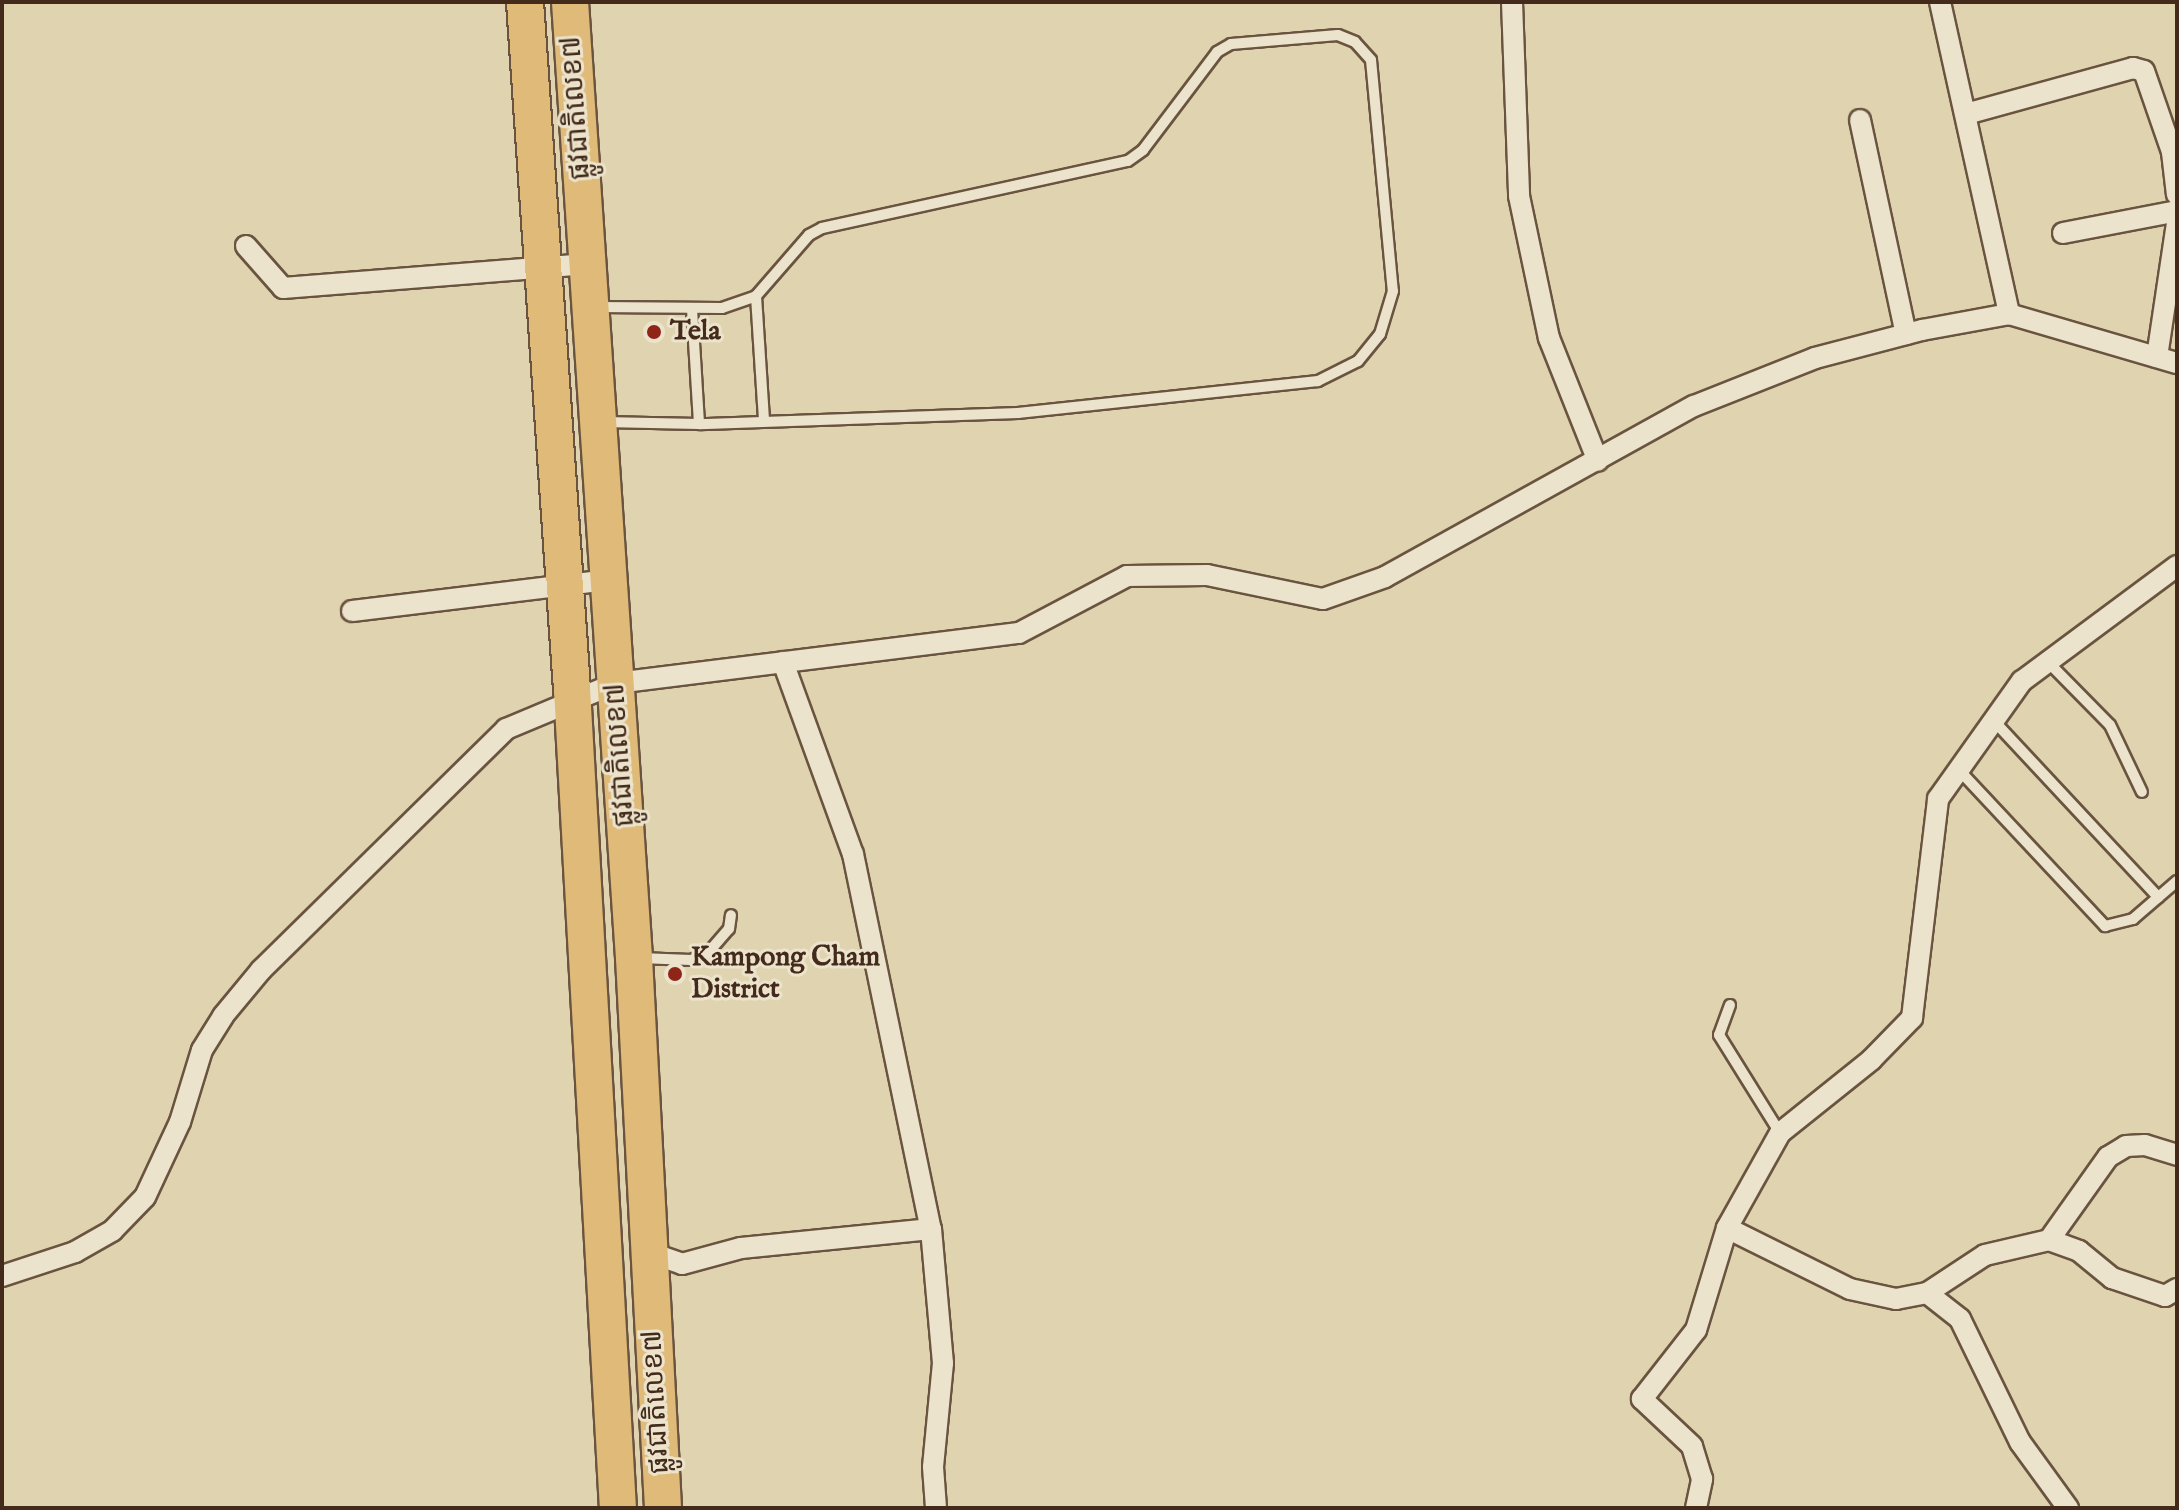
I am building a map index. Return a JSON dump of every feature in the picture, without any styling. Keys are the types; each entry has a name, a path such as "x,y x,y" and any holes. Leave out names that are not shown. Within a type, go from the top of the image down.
{"highway":[{"name":"ផ្លូវជាតិលេខ៧","path":"525,2 572,689 618,1508"},
{"name":"ផ្លូវជាតិលេខ៧","path":"570,2 634,958 663,1508"}],"street":[{"path":"1512,2 1519,196 1549,338 1598,461"},
{"path":"1940,2 2009,314"},
{"path":"1966,114 2133,68 2144,71 2172,152 2177,195"},
{"path":"1860,120 1906,334"},
{"path":"2063,233 2177,211"},
{"path":"2157,357 2177,223"},
{"path":"246,246 283,288 587,264"},
{"path":"2,1276 75,1252 112,1231 145,1197 180,1122 202,1050 261,970 506,729 616,683 1019,633 1127,576 1207,575 1323,599 1385,577 1694,406 1815,358 1906,334 2009,314 2177,363"},
{"path":"1696,1508 1702,1479 1692,1446 1642,1399 1696,1330 1727,1228 1780,1133 1871,1060 1912,1018 1938,799 2022,681 2177,566"},
{"path":"352,611 609,580"},
{"path":"783,662 853,854 931,1229 943,1363 933,1467 936,1508"},
{"path":"2049,1240 2108,1157 2126,1146 2145,1145 2177,1155"},
{"path":"1727,1228 1850,1289 1896,1299 1927,1293 1985,1255 2049,1240 2079,1251 2112,1278 2165,1296 2177,1289"},
{"path":"648,1252 682,1264 741,1248 931,1229"},
{"path":"1927,1293 1960,1319 2020,1442 2068,1508"}],"lane":[{"path":"590,307 722,308 756,296 809,235 822,228 1104,170 1128,161 1143,150 1217,52 1231,44 1338,35 1355,42 1371,60 1393,291 1380,334 1358,361 1318,381 1018,413 699,424 597,422"},
{"path":"756,296 764,421"},
{"path":"692,309 699,424"},
{"path":"2048,662 2110,725 2142,792"},
{"path":"1994,721 2158,897"},
{"path":"1959,770 2105,926 2133,919 2177,881"},
{"path":"634,958 691,960 707,954 729,929 731,915"},
{"path":"1730,1005 1719,1035 1780,1133"}],"place":[{"name":"Tela","path":"654,332"},
{"name":"Kampong Cham District","path":"675,974"}]}
